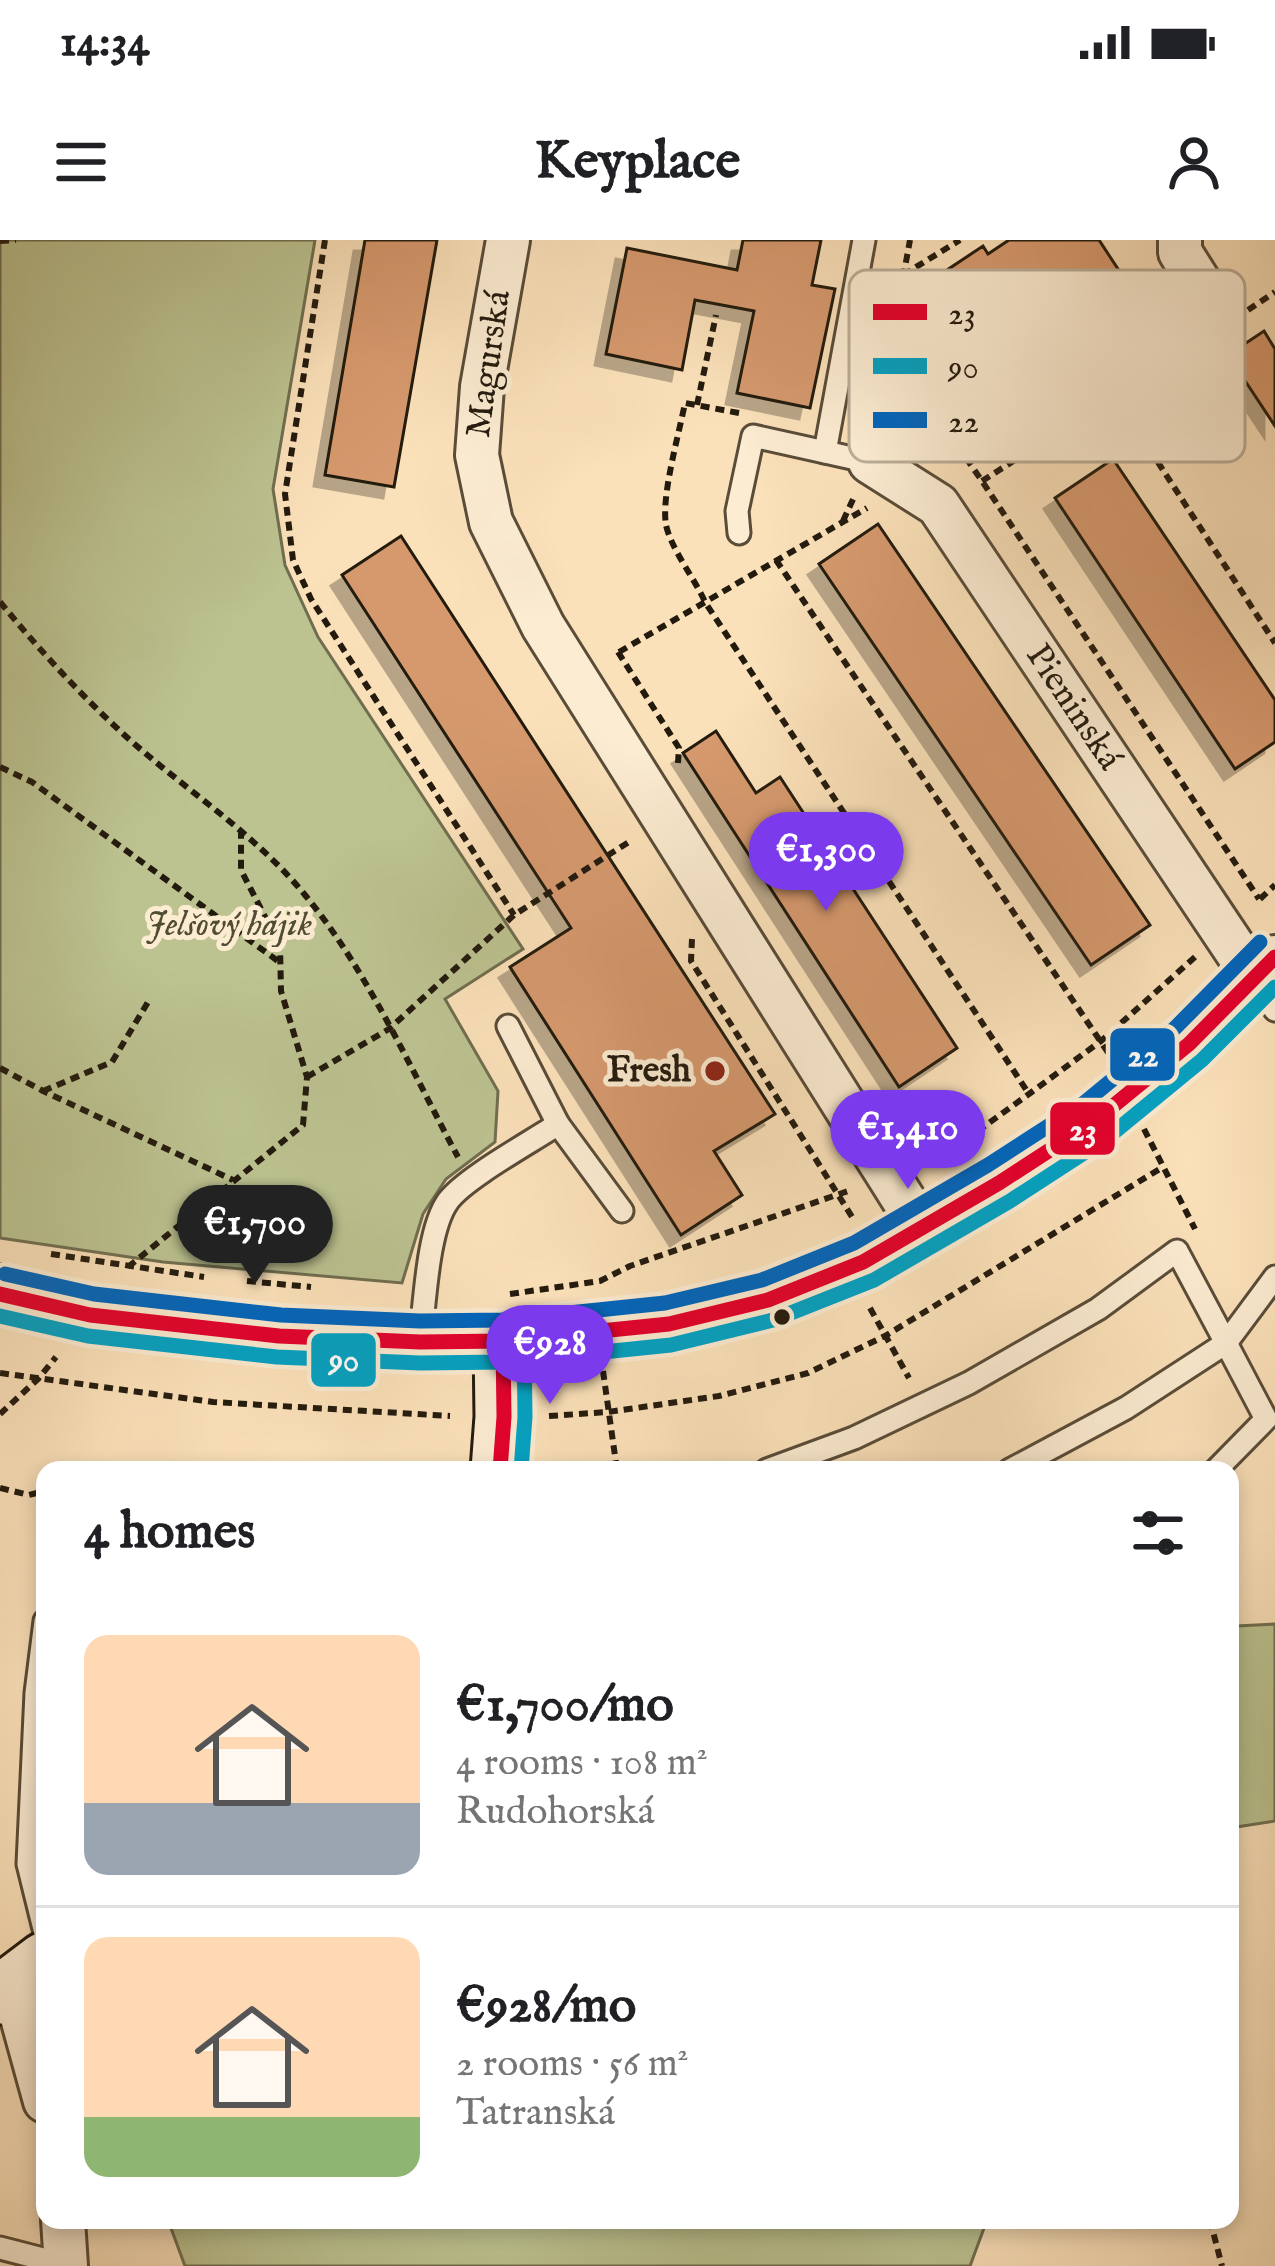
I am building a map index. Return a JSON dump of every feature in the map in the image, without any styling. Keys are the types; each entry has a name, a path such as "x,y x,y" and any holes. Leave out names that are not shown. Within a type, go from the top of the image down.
{"street":[{"name":"Magurská","path":"508,240 482,387 477,455 491,522 543,626 922,1229"},
{"path":"1180,240 1180,252 1191,270"},
{"name":"Pieninská","path":"500,1318 669,1324 768,1300 862,1262 1096,1120 1268,982 938,505 872,462"},
{"path":"0,1294 90,1315 279,1336 420,1342 500,1318 501,1461"},
{"path":"20,1980 36,2057"},
{"path":"64,2229 66,2265"}],"lane":[{"path":"858,270 864,240"},
{"path":"825,452 849,322"},
{"path":"739,533 737,511 753,436 849,457"},
{"path":"508,1026 558,1124 622,1211"},
{"path":"420,1342 433,1238 448,1202 471,1181 558,1124"},
{"path":"791,1461 854,1438 969,1383 1098,1309 1178,1251 1266,1419 1225,1461"},
{"path":"1027,1461 1126,1408 1226,1343 1275,1277"},
{"path":"36,1693 28,1864 36,1897"},
{"path":"0,2248 66,2265"}],"path":[{"path":"0,241 16,240"},
{"path":"325,240 286,494 293,560 311,599 514,915"},
{"path":"904,270 910,240"},
{"path":"911,270 960,240"},
{"path":"697,406 716,315"},
{"path":"753,436 746,414 685,404 666,526 705,602 1029,1094"},
{"path":"969,462 1259,899 1275,885"},
{"path":"1156,462 1275,643"},
{"path":"575,678 906,485"},
{"path":"776,560 1115,1064"},
{"path":"0,602 45,656 120,731 241,832 303,892 344,946 471,1181"},
{"path":"0,767 32,782 282,964"},
{"path":"128,1267 303,1125 307,1077 281,991 280,946 242,870 241,832"},
{"path":"307,1077 389,1029 514,915 643,833"},
{"path":"692,937 691,961 856,1223"},
{"path":"910,1162 975,1133 1029,1094 1101,1041 1203,949"},
{"path":"43,1091 112,1062 148,1002"},
{"path":"0,1068 233,1180"},
{"path":"538,1417 719,1396 808,1373 885,1336 1163,1167"},
{"path":"500,1318 630,1266 854,1189"},
{"path":"44,1253 214,1278"},
{"path":"235,1280 328,1288"},
{"path":"870,1308 904,1369"},
{"path":"0,1414 63,1348"},
{"path":"603,1371 616,1461"},
{"path":"0,1372 213,1402 450,1417"},
{"path":"0,1488 36,1493"},
{"path":"1212,2229 1222,2266"}],"green space":[{"name":"Jelšový hájik","path":"0,240 315,240 273,489 285,565 318,637 523,949 445,999 498,1091 495,1142 446,1179 423,1214 402,1283 163,1262 0,1238"},
{"path":"1275,1624 1275,1821 1239,1827 1239,1626"},
{"path":"171,2229 984,2229 970,2266 185,2266"}],"building":[{"path":"365,240 437,240 394,487 325,475"},
{"path":"743,240 821,240 812,285 835,289 810,408 737,393 754,311 695,300 682,370 606,354 627,248 737,270"},
{"path":"1009,240 1099,240 1119,270 947,270 983,246 988,254"},
{"path":"1264,331 1275,349 1275,426 1245,381 1245,344"},
{"path":"1115,462 1275,700 1275,742 1235,769 1055,498"},
{"path":"878,524 1150,925 1091,965 819,564"},
{"path":"401,536 775,1114 714,1151 742,1195 681,1235 510,967 571,928 342,575"},
{"path":"716,731 756,793 780,777 957,1048 899,1087 683,753"}],"transit line":[{"name":"22","path":"5,1274 94,1294 281,1315 420,1321 502,1320 665,1303 762,1280 854,1243 1084,1103 1175,1028 1260,942"},
{"name":"23","path":"0,1294 90,1315 279,1336 420,1342 503,1341 669,1324 768,1300 863,1262 1096,1120 1189,1044 1275,957"},
{"name":"90","path":"0,1316 88,1336 277,1357 420,1363 505,1362 671,1345 773,1320 874,1280 1107,1138 1202,1060 1275,987"},
{"name":"23","path":"501,1461 503,1341"},
{"name":"90","path":"522,1461 524,1341"}],"place":[{"name":"Fresh","path":"715,1071"}]}
